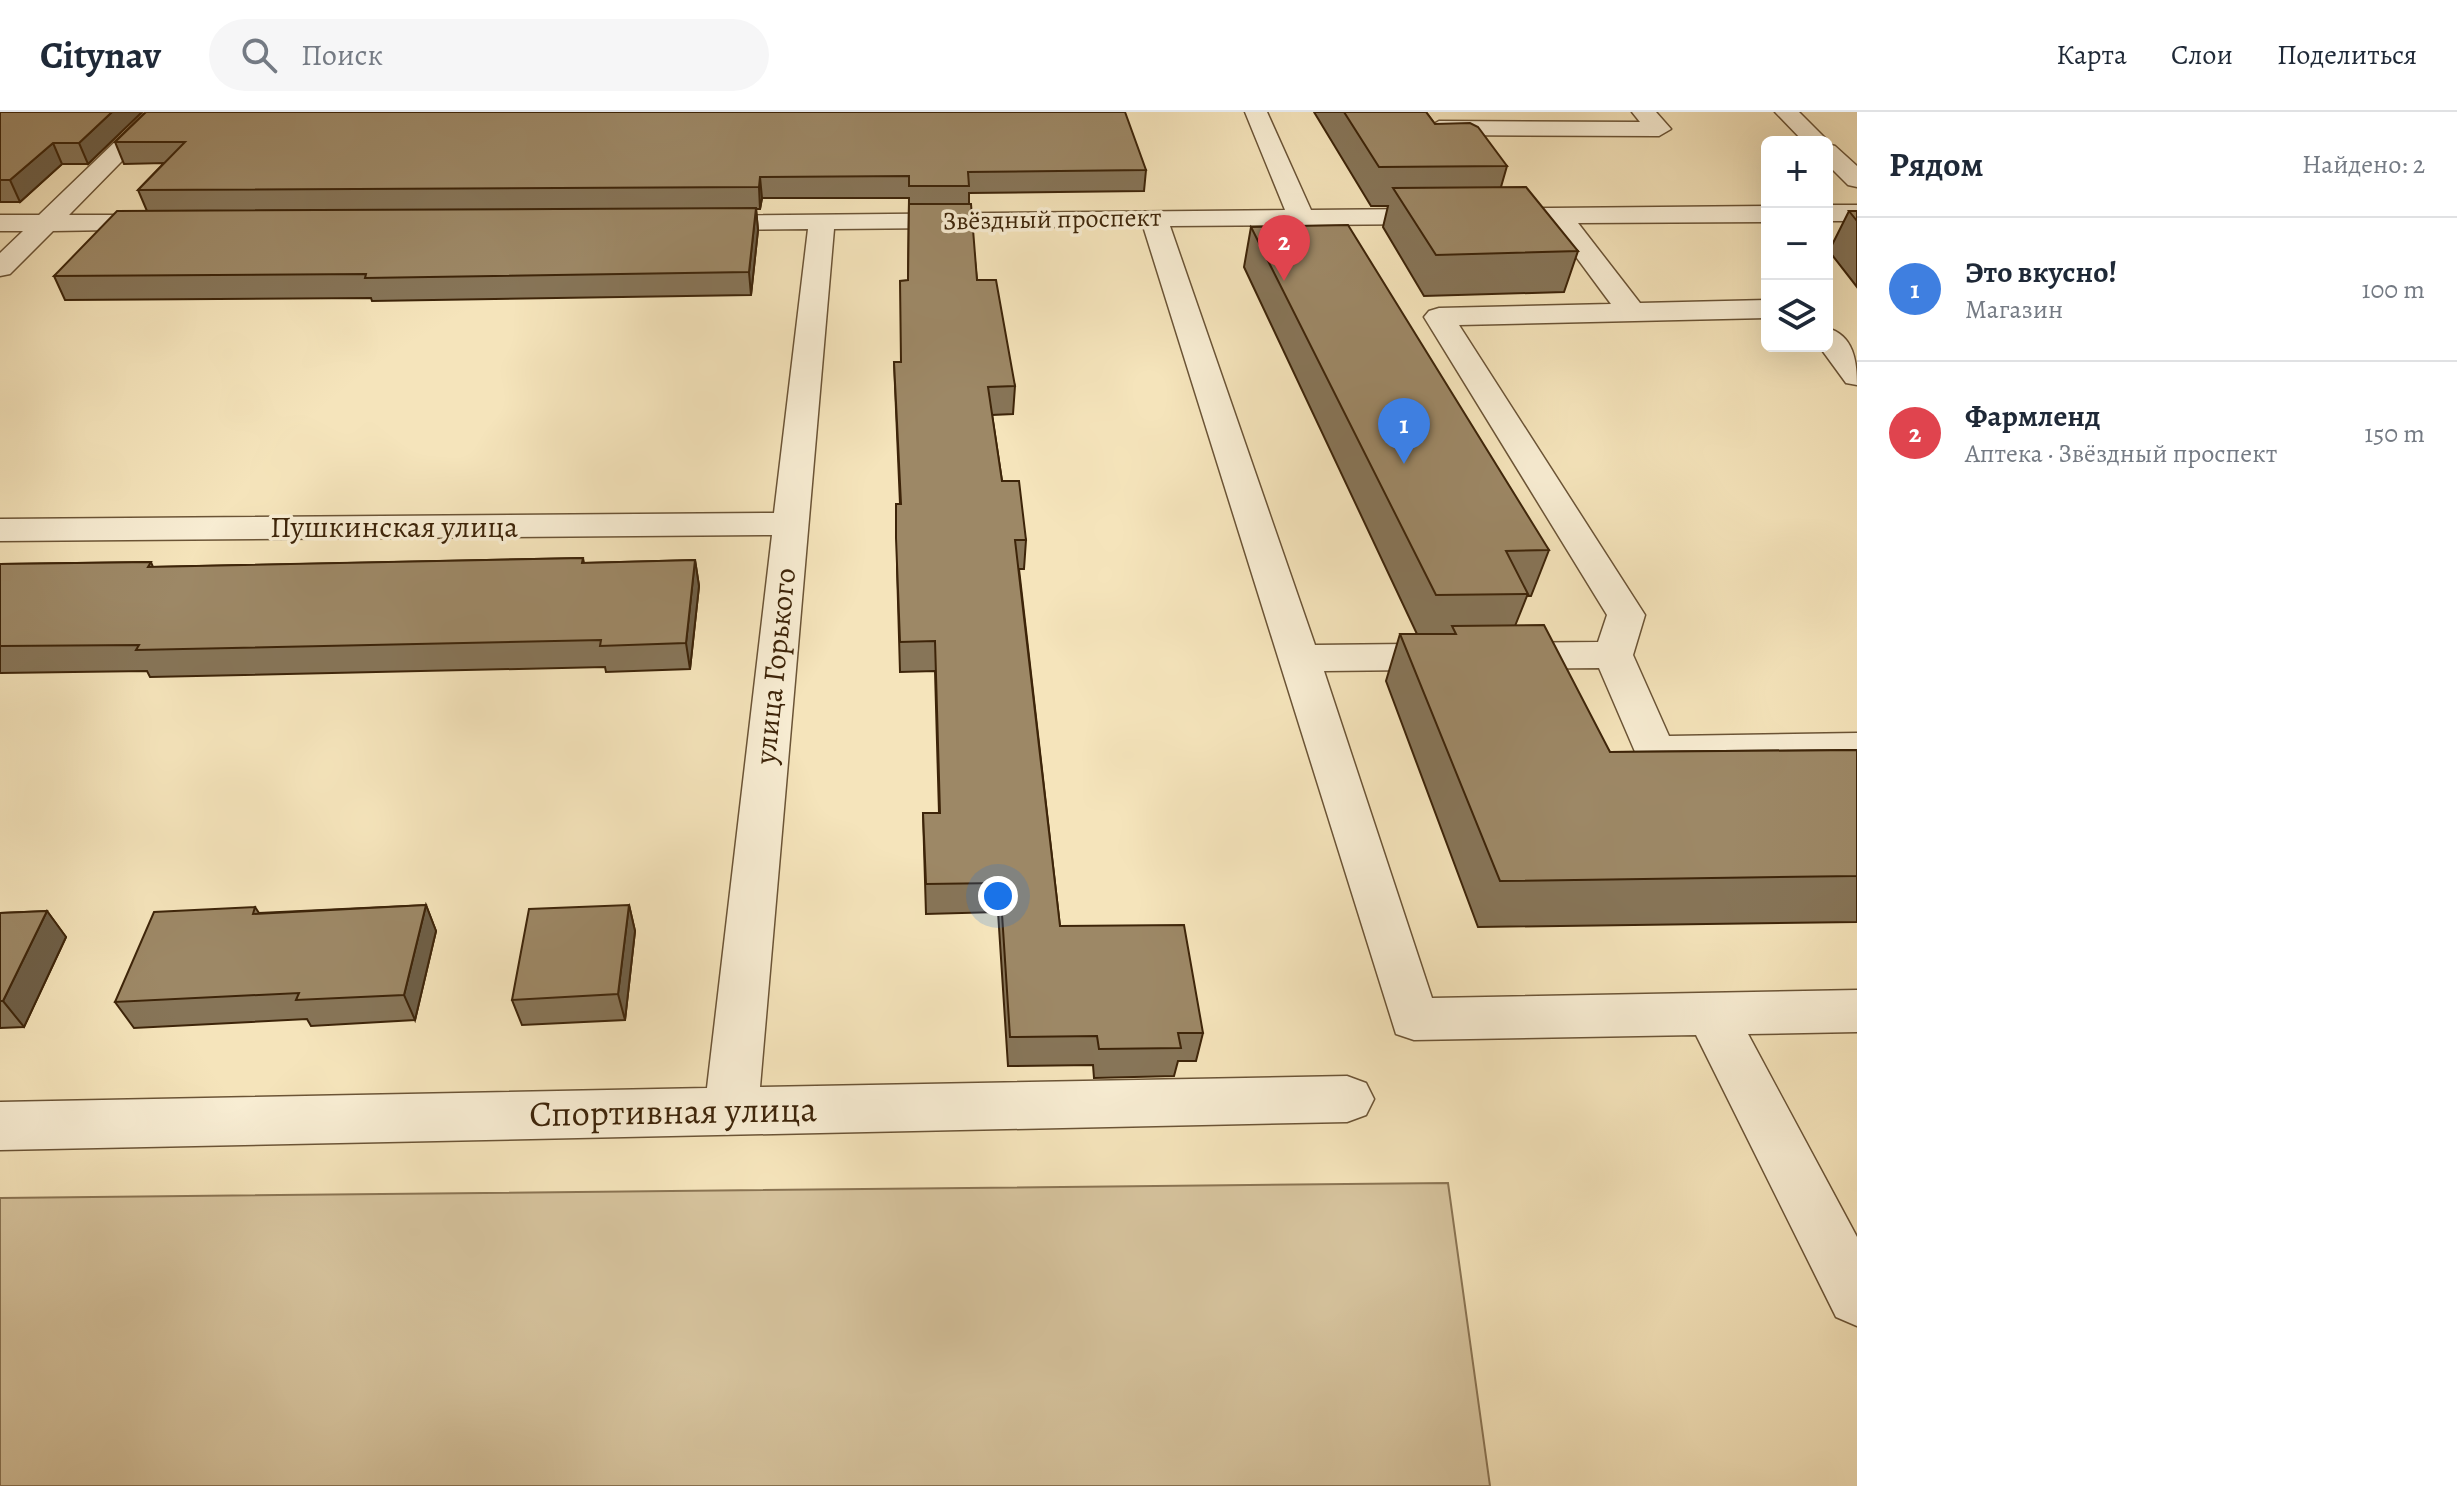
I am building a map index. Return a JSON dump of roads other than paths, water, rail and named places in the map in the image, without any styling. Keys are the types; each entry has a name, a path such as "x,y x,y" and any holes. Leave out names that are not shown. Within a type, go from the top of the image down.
{"street":[{"path":"0,268 159,112"},
{"path":"1256,112 1301,217"},
{"path":"1433,120 1659,129 1643,112"},
{"path":"1786,112 1811,136"},
{"path":"1433,120 1446,141 1469,153"},
{"path":"1833,157 1857,180"},
{"path":"1502,190 1520,216"},
{"path":"1833,213 1857,213"},
{"name":"Звёздный проспект","path":"679,222 1761,214"},
{"path":"1559,216 1632,312"},
{"path":"1154,219 1300,658 1414,1019 1857,1011"},
{"name":"улица Горького","path":"731,1110 822,221"},
{"path":"0,223 189,223"},
{"path":"1761,309 1439,317 1626,615 1613,655 1654,751 1857,748"},
{"path":"1833,345 1857,376"},
{"name":"Пушкинская улица","path":"0,530 789,524"},
{"path":"1300,658 1613,655"},
{"path":"1711,1014 1857,1297"},
{"name":"Спортивная улица","path":"0,1126 1347,1099"}],"place":[{"name":"Фармленд","path":"1284,281"},
{"name":"Это вкусно!","path":"1404,464"}]}
